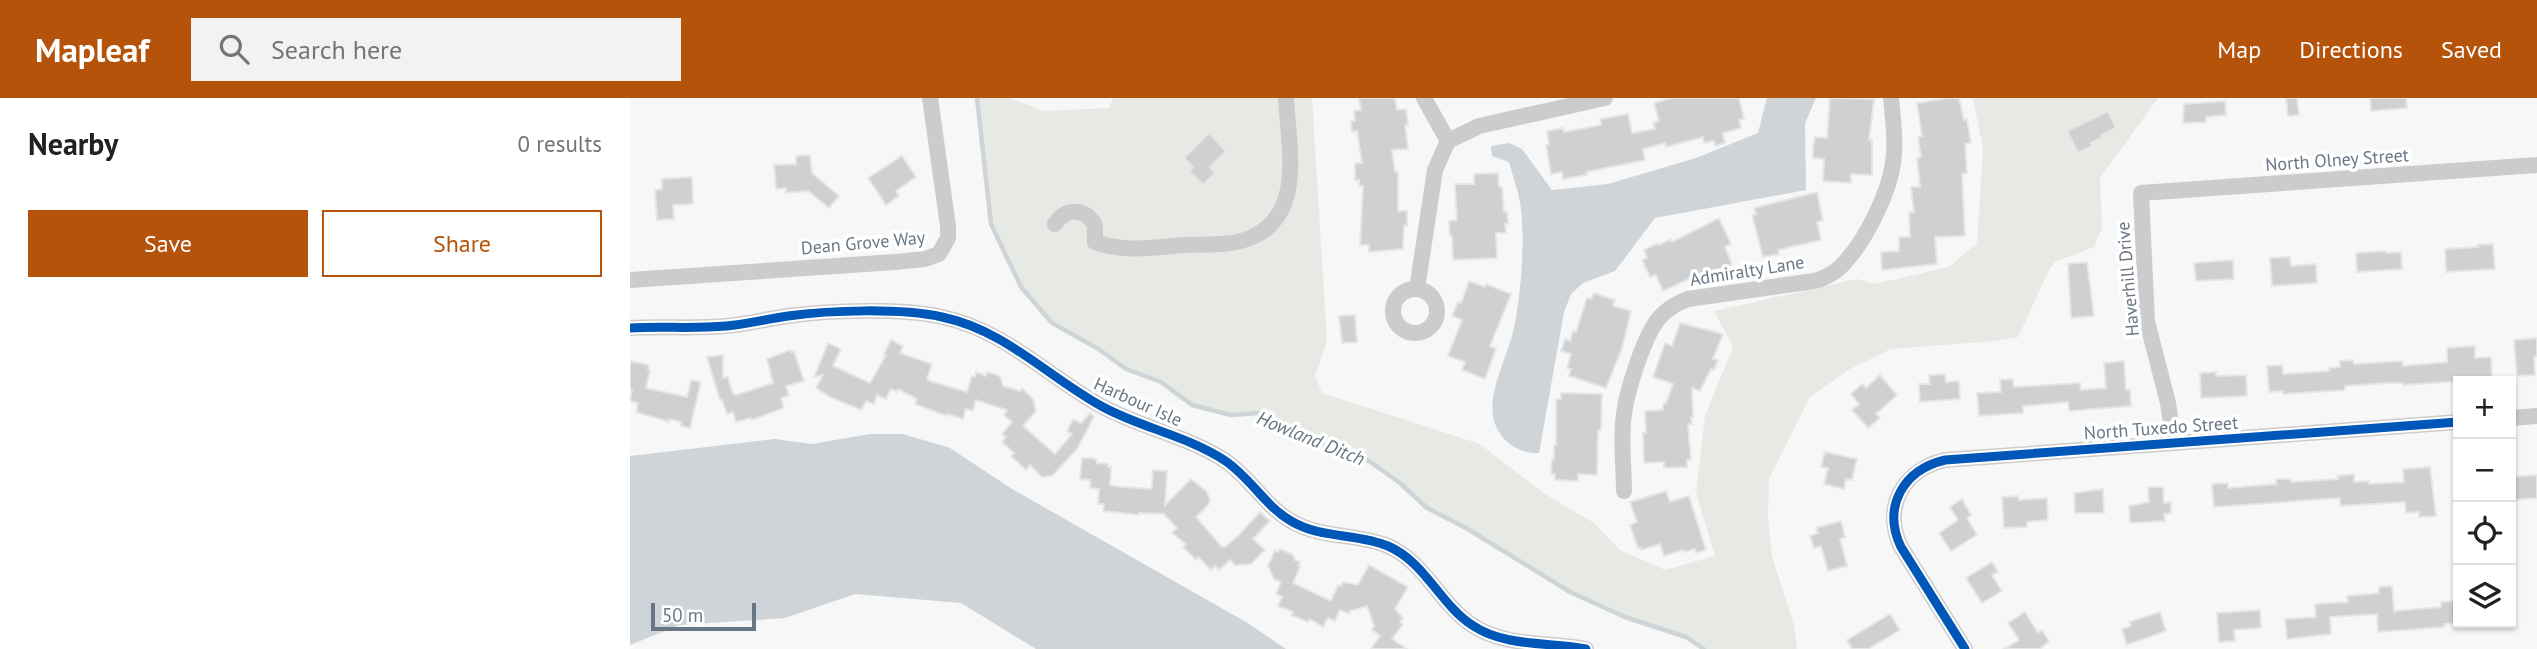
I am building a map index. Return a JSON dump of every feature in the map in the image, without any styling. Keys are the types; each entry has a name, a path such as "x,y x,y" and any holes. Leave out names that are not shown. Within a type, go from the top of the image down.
{"street":[{"name":"Dean Grove Way","path":"630,280 894,262 925,259 939,254 948,238 948,226 930,98"},
{"path":"1055,224 1066,213 1080,212 1090,216 1095,225 1095,242 1120,248 1136,249 1249,239 1265,230 1278,217 1289,192 1286,98"},
{"path":"1424,98 1448,141"},
{"path":"1417,289 1436,170 1448,141 1479,127 1605,98"},
{"name":"Admiralty Lane","path":"1624,491 1625,403 1655,323 1669,308 1688,299 1814,281 1829,275 1846,262 1875,214 1891,175 1895,148 1891,98"},
{"name":"North Olney Street","path":"2141,193 2537,165"},
{"name":"Haverhill Drive","path":"2141,193 2147,321 2168,403 2174,443"},
{"name":"Harbour Isle","path":"630,328 705,328 806,314 901,312 928,314 965,323 1005,342 1104,407 1191,442 1227,461 1292,522 1317,532 1370,540 1394,549 1415,564 1462,617 1484,632 1502,638 1586,649"},
{"path":"2516,418 2537,416"},
{"name":"North Tuxedo Street","path":"1965,649 1899,545 1894,531 1893,513 1899,492 1909,478 1923,467 1936,462 2453,422"}],"shaded area":[{"path":"977,98 1010,98 1043,111 1109,108 1113,98 1312,98 1327,341 1315,376 1322,393 1480,444 1545,494 1594,523 1620,550 1665,570 1715,556 1696,493 1705,416 1733,347 1714,311 1857,279 1875,284 1949,267 1977,243 1983,149 1973,98 2158,98 2100,178 2102,228 2094,247 2055,262 2018,337 1891,349 1850,369 1810,397 1769,479 1768,518 1772,556 1794,626 1797,649 1704,649 1686,637 1625,617 1570,592 1466,528 1427,508 1400,483 1369,461 1294,436 1259,413 1231,415 1192,405 1161,382 1126,369 1097,348 1052,323 1021,287 991,224"},
{"path":"1767,98 1816,98 1805,123 1806,190 1655,218 1615,271 1583,283 1571,294 1564,312 1539,453 1523,451 1509,444 1495,424 1493,405 1496,383 1516,315 1523,237 1519,197 1509,162 1492,156 1491,146 1509,143 1522,149 1552,190 1608,184 1696,158 1758,133"},
{"path":"870,434 903,434 950,448 1012,489 1246,622 1286,649 1036,649 961,603 855,594 785,618 680,625 630,645 630,456 775,439 812,444"}],"building":[{"path":"1359,98 1395,98 1397,110 1406,109 1408,149 1392,150 1395,172 1398,172 1398,211 1407,211 1403,249 1369,252 1369,245 1360,245 1363,186 1359,186 1359,180 1355,180 1355,163 1362,163 1357,131 1352,132 1351,121 1355,121 1354,111 1361,110"},
{"path":"1672,98 1739,98 1744,119 1739,120 1741,128 1723,133 1725,143 1715,146 1714,141 1704,143 1703,137 1666,147 1665,143 1643,149 1645,160 1563,179 1562,172 1551,174 1546,145 1549,144 1547,131 1563,128 1564,132 1601,125 1600,119 1628,114 1632,133 1655,129 1653,123 1659,121 1654,103"},
{"path":"1830,98 1874,99 1869,140 1872,140 1872,175 1851,174 1851,183 1823,181 1824,159 1813,158 1813,147 1815,137 1827,138"},
{"path":"1959,98 1964,120 1967,119 1971,143 1965,144 1967,173 1962,174 1965,236 1935,237 1937,264 1882,270 1881,252 1899,251 1899,237 1910,237 1909,212 1914,212 1911,187 1920,187 1917,158 1921,157 1918,137 1922,136 1917,103"},
{"path":"2286,98 2297,98 2299,115 2288,116"},
{"path":"2370,98 2406,98 2407,108 2371,111"},
{"path":"2225,101 2226,115 2206,117 2206,122 2183,123 2184,104"},
{"path":"2108,111 2116,128 2101,135 2102,138 2091,143 2092,146 2078,153 2067,131"},
{"path":"1209,133 1226,151 1210,167 1215,173 1203,185 1189,171 1193,167 1184,158"},
{"path":"810,155 812,173 839,196 829,208 808,191 786,193 786,188 776,189 774,165 796,164 796,156"},
{"path":"902,156 916,177 896,191 899,196 886,205 868,178"},
{"path":"1498,173 1508,224 1505,224 1506,233 1496,233 1497,258 1453,260 1449,221 1457,220 1455,184 1474,184 1474,174"},
{"path":"692,177 693,204 673,205 674,219 657,220 655,190 662,189 662,179"},
{"path":"1817,192 1823,221 1817,222 1821,240 1778,250 1779,254 1763,257 1752,215 1756,214 1754,208"},
{"path":"1719,218 1731,244 1725,247 1732,264 1706,276 1704,272 1663,291 1656,275 1650,277 1642,260 1647,258 1644,250 1671,239 1672,242"},
{"path":"2493,244 2495,269 2446,272 2445,249"},
{"path":"2401,252 2402,269 2357,272 2356,253"},
{"path":"2290,257 2291,266 2316,264 2317,283 2272,286 2270,258"},
{"path":"2233,260 2234,279 2196,281 2194,263"},
{"path":"2087,262 2094,316 2071,318 2068,264"},
{"path":"1469,281 1485,287 1486,284 1511,294 1490,346 1496,349 1485,379 1462,370 1465,362 1448,356 1462,320 1452,316 1458,302 1461,303"},
{"path":"1594,293 1615,300 1613,306 1631,311 1622,348 1606,388 1569,376 1571,369 1567,368 1571,354 1561,351 1565,339 1570,341 1573,331 1576,332 1587,298 1591,299"},
{"path":"1355,315 1357,342 1342,343 1339,316"},
{"path":"1680,323 1723,334 1713,359 1718,360 1714,370 1711,369 1700,391 1692,388 1693,417 1692,424 1688,424 1691,460 1687,460 1687,467 1664,468 1664,462 1644,463 1645,411 1663,410 1663,404 1666,403 1673,384 1653,377 1665,343 1672,346"},
{"path":"2537,338 2535,375 2517,376 2514,340"},
{"path":"891,340 903,346 900,353 932,364 927,379 930,381 967,392 976,372 986,376 987,372 1000,376 1003,386 1020,391 1022,388 1033,399 1036,411 1023,426 1055,454 1072,434 1067,431 1073,419 1081,423 1090,413 1094,417 1077,449 1052,476 1042,477 1030,465 1026,470 1011,456 1014,453 1002,442 1006,437 1002,434 1012,422 1004,415 1007,410 976,400 973,411 966,409 963,419 915,404 917,399 898,389 897,392 891,389 886,399 877,395 874,404 866,401 861,410 816,388 823,375 814,377 828,343 841,349 833,366 870,383"},
{"path":"2475,346 2475,358 2491,357 2492,376 2453,376 2453,382 2345,386 2345,390 2283,394 2283,391 2269,392 2267,366 2282,365 2283,374 2329,371 2329,368 2340,367 2340,361 2353,360 2354,364 2402,361 2403,366 2447,362 2447,348"},
{"path":"794,351 804,381 786,386 789,396 781,398 784,408 752,420 751,418 736,422 733,412 727,414 720,400 707,357 723,355 723,378 728,377 733,394 736,395 773,383 767,359"},
{"path":"630,361 649,365 646,388 687,397 691,380 701,382 690,428 681,426 681,422 669,419 669,422 636,412 638,403 630,401"},
{"path":"2124,361 2126,390 2130,389 2131,406 2069,411 2068,402 2023,406 2023,413 1979,416 1977,393 2001,392 2000,380 2013,379 2014,387 2080,383 2081,390 2106,388 2104,363"},
{"path":"2216,372 2216,376 2246,375 2247,396 2201,398 2200,373"},
{"path":"1945,374 1946,382 1959,381 1960,399 1920,402 1919,384 1930,384 1929,375"},
{"path":"1880,375 1897,395 1876,414 1880,418 1868,428 1852,410 1859,404 1851,394 1862,384 1866,388"},
{"path":"1561,393 1602,394 1597,475 1578,474 1578,481 1555,480 1555,474 1551,474 1556,445 1556,399 1561,399"},
{"path":"1825,452 1857,459 1852,480 1846,479 1844,489 1824,484 1828,468 1821,467"},
{"path":"1082,458 1093,458 1097,463 1108,464 1108,467 1111,467 1110,485 1114,486 1150,489 1153,470 1167,471 1165,505 1191,479 1206,491 1210,499 1208,505 1196,517 1222,547 1238,536 1260,512 1270,521 1253,539 1265,550 1251,564 1235,565 1230,560 1219,570 1215,566 1211,570 1183,547 1186,544 1172,533 1177,528 1164,514 1139,515 1103,511 1104,504 1098,504 1099,489 1090,488 1090,480 1080,479"},
{"path":"2430,467 2436,516 2419,517 2419,512 2406,513 2405,502 2340,506 2340,498 2214,507 2212,484 2228,483 2228,488 2276,484 2276,479 2291,479 2291,482 2338,479 2338,476 2354,474 2354,482 2404,482 2403,469"},
{"path":"2537,475 2537,498 2516,500 2516,477"},
{"path":"2148,487 2163,487 2164,503 2171,502 2171,513 2164,514 2165,521 2130,523 2129,506 2149,502"},
{"path":"2103,489 2104,513 2075,513 2074,493"},
{"path":"1666,491 1670,502 1689,496 1706,550 1696,553 1695,549 1683,550 1664,556 1660,544 1641,550 1638,548 1630,525 1637,522 1630,502"},
{"path":"2018,496 2019,500 2047,498 2048,520 2027,522 2027,527 2004,528 2002,497"},
{"path":"1962,499 1971,515 1967,518 1977,535 1951,551 1939,533 1958,520 1950,507"},
{"path":"1841,521 1845,537 1840,539 1847,566 1828,571 1821,546 1814,548 1810,536 1818,533 1816,528"},
{"path":"1280,549 1300,562 1293,583 1331,601 1338,585 1341,586 1343,582 1358,585 1369,565 1408,587 1395,609 1403,618 1400,622 1403,624 1392,639 1407,649 1371,649 1380,636 1372,630 1374,626 1367,606 1350,611 1349,614 1340,610 1335,621 1328,618 1323,627 1310,619 1308,622 1291,615 1293,612 1278,606 1282,597 1276,594 1281,582 1274,579 1268,566 1275,550 1278,552"},
{"path":"1992,562 1998,572 1992,575 2002,591 1982,603 1966,578"},
{"path":"2392,586 2394,611 2441,607 2441,602 2453,601 2453,623 2444,624 2444,627 2378,632 2377,614 2330,617 2331,634 2287,639 2285,619 2316,617 2315,604 2348,602 2347,596 2379,593 2379,587"},
{"path":"2260,610 2261,628 2234,630 2235,641 2219,642 2217,613"},
{"path":"2025,612 2038,633 2042,630 2049,641 2040,649 2004,649 2019,640 2008,623"},
{"path":"2160,612 2166,631 2127,645 2122,629 2131,626 2129,622"},
{"path":"1890,614 1900,630 1868,649 1852,649 1847,640"}],"waterway":[{"name":"Howland Ditch","path":"977,98 991,224 1021,287 1052,323 1097,348 1126,369 1161,382 1192,405 1231,415 1259,413 1294,436 1369,461 1400,483 1427,508 1466,528 1570,592 1625,617 1686,637 1704,649"}],"cycle path":[{"path":"630,328 726,326 788,316 845,311 907,312 965,323 1006,343 1103,407 1195,445 1224,460 1273,508 1291,521 1314,531 1376,542 1401,553 1422,572 1461,616 1485,632 1512,640 1586,649"},
{"path":"1965,649 1901,547 1896,532 1895,505 1900,492 1908,481 1930,465 1945,460 2453,422"}]}
